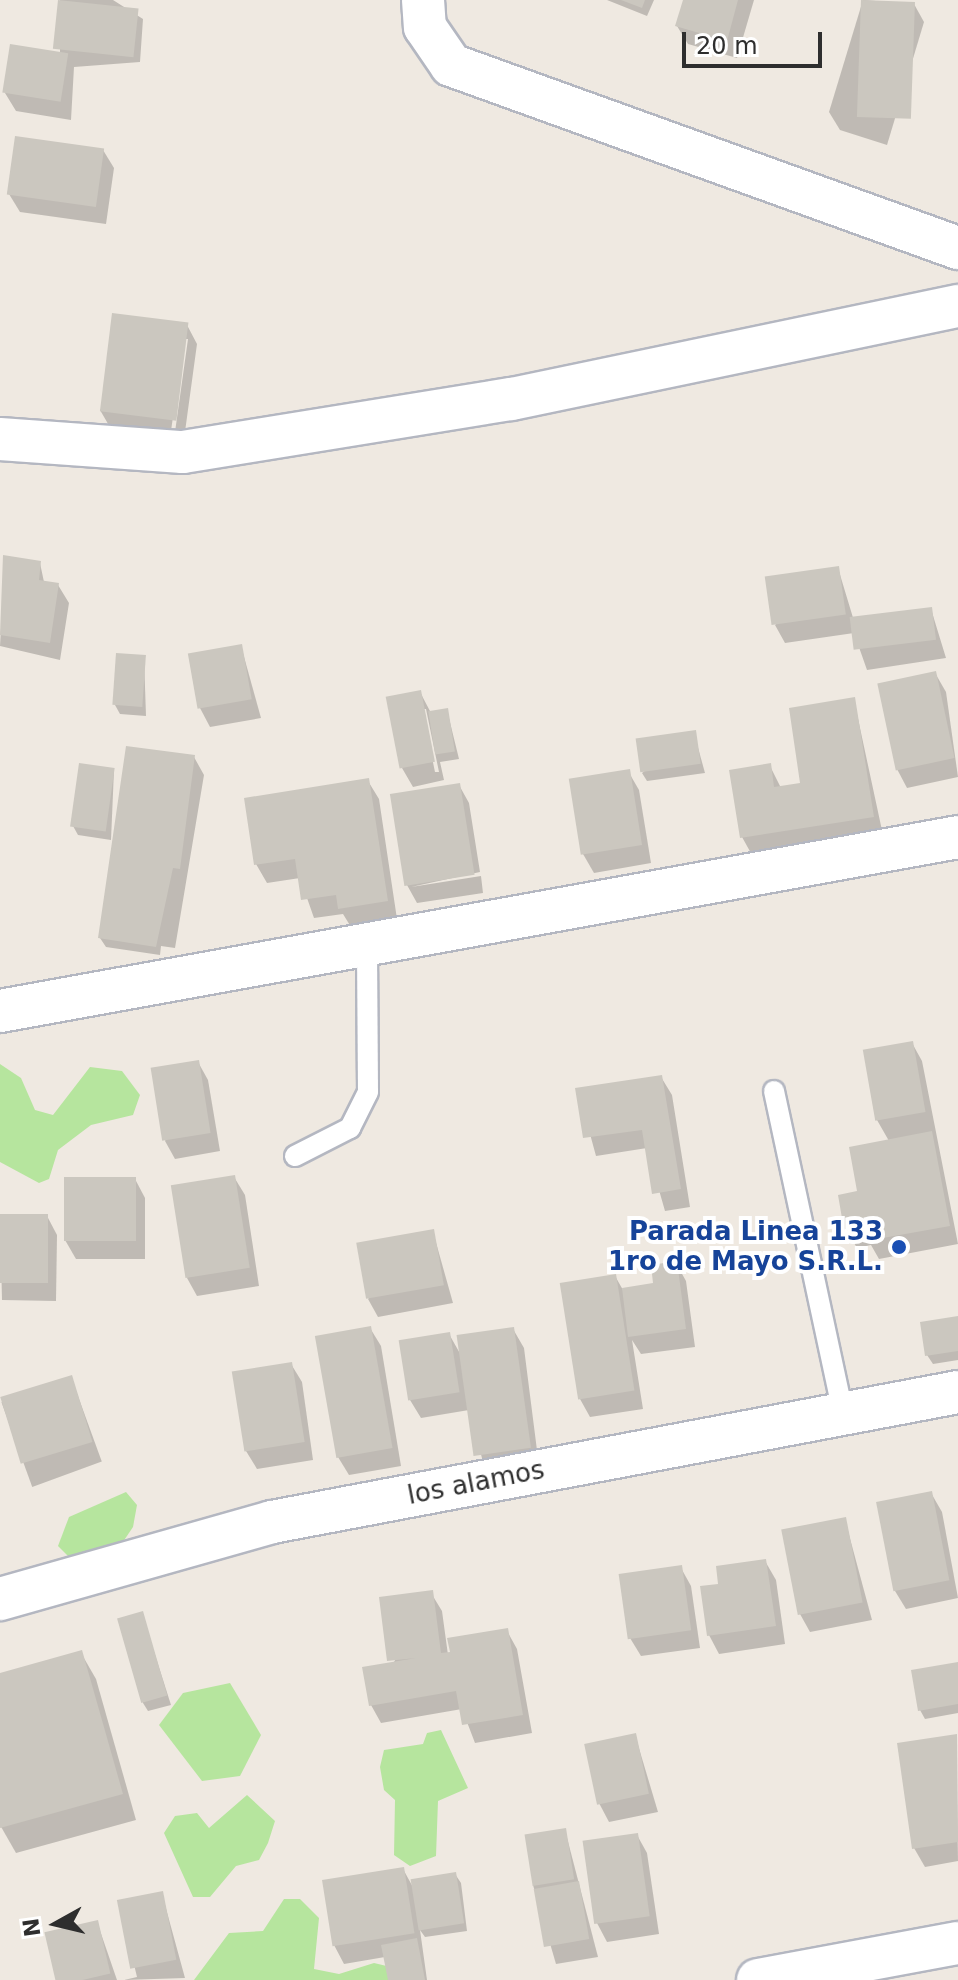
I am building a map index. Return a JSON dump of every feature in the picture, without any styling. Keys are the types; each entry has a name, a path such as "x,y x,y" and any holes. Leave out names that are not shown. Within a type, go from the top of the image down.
{"street":[{"path":"423,0 425,27 451,65 958,248"},
{"path":"0,439 183,452 512,399 958,306"},
{"path":"0,1011 958,837"},
{"name":"los alamos","path":"0,1599 272,1522 958,1392"},
{"path":"758,1980 958,1943"}],"lane":[{"path":"295,1156 350,1128 368,1092 367,946"},
{"path":"774,1091 843,1414"}],"green space":[{"path":"0,1064 21,1078 35,1110 53,1115 90,1067 122,1071 140,1095 133,1115 91,1125 58,1150 49,1179 39,1183 0,1162"},
{"path":"126,1492 137,1505 133,1527 108,1564 74,1562 58,1546 69,1517"},
{"path":"230,1683 261,1735 240,1776 202,1781 159,1725 183,1693"},
{"path":"441,1730 468,1788 438,1801 436,1856 410,1866 394,1855 395,1800 384,1790 380,1767 384,1750 423,1744 427,1733"},
{"path":"247,1795 275,1821 259,1860 236,1866 210,1897 193,1897 164,1833 175,1816 197,1813 209,1828"},
{"path":"284,1899 300,1899 319,1918 314,1969 339,1974 374,1963 395,1968 400,1980 194,1980 229,1933 263,1931"}],"building":[{"path":"58,0 139,8 133,57 53,49"},
{"path":"621,0 645,0 642,8"},
{"path":"683,0 738,0 727,41 675,26"},
{"path":"861,0 915,2 911,119 857,117"},
{"path":"10,44 68,53 61,102 2,92"},
{"path":"15,136 104,149 96,207 7,194"},
{"path":"112,313 188,322 176,421 100,411"},
{"path":"3,555 41,561 39,580 59,583 50,643 0,635"},
{"path":"839,566 846,615 772,625 765,576"},
{"path":"932,607 936,640 854,650 850,617"},
{"path":"242,644 252,699 198,709 188,654"},
{"path":"116,653 146,655 142,707 112,705"},
{"path":"936,671 955,758 896,771 877,683"},
{"path":"421,690 435,762 400,769 386,697"},
{"path":"855,697 874,817 740,838 729,770 771,763 774,787 800,783 789,708"},
{"path":"448,708 455,751 435,755 428,711"},
{"path":"696,730 701,764 640,772 636,738"},
{"path":"126,746 195,755 180,869 173,868 156,947 98,938"},
{"path":"79,763 115,768 106,831 70,826"},
{"path":"630,769 642,845 581,855 569,779"},
{"path":"369,778 388,901 338,909 336,895 301,900 295,859 254,865 244,798"},
{"path":"460,783 475,875 404,886 390,794"},
{"path":"913,1041 926,1112 875,1121 863,1050"},
{"path":"199,1060 211,1133 162,1141 151,1068"},
{"path":"662,1075 681,1189 652,1194 642,1130 583,1138 575,1088"},
{"path":"932,1131 950,1226 866,1241 864,1227 844,1230 838,1195 857,1191 849,1147"},
{"path":"235,1175 250,1268 186,1278 171,1185"},
{"path":"64,1177 136,1177 136,1241 64,1241"},
{"path":"0,1214 48,1214 48,1283 0,1283"},
{"path":"434,1229 444,1285 366,1299 356,1243"},
{"path":"677,1261 686,1329 628,1337 622,1288 653,1283 651,1265"},
{"path":"616,1274 634,1391 578,1399 560,1283"},
{"path":"958,1316 958,1351 925,1356 920,1322"},
{"path":"371,1326 393,1448 336,1458 315,1336"},
{"path":"514,1327 531,1448 474,1456 457,1335"},
{"path":"450,1332 460,1392 408,1400 399,1340"},
{"path":"292,1362 305,1442 244,1452 232,1372"},
{"path":"72,1375 92,1442 21,1464 0,1397"},
{"path":"932,1491 949,1580 893,1591 876,1502"},
{"path":"846,1517 863,1602 798,1615 781,1530"},
{"path":"766,1559 776,1626 707,1636 700,1586 718,1584 716,1566"},
{"path":"682,1565 691,1630 628,1639 619,1574"},
{"path":"433,1590 441,1653 450,1652 447,1638 508,1628 523,1715 462,1725 456,1691 369,1706 362,1667 416,1658 387,1661 379,1597"},
{"path":"143,1611 167,1696 141,1703 117,1618"},
{"path":"82,1650 123,1794 0,1828 0,1673"},
{"path":"958,1662 958,1704 918,1711 911,1670"},
{"path":"636,1733 649,1794 597,1805 584,1744"},
{"path":"957,1734 958,1842 912,1849 897,1743"},
{"path":"566,1828 574,1879 533,1886 525,1835"},
{"path":"638,1833 650,1916 594,1924 583,1841"},
{"path":"404,1867 414,1933 333,1946 322,1880"},
{"path":"456,1872 464,1923 419,1931 411,1879"},
{"path":"579,1881 589,1939 544,1947 534,1889"},
{"path":"163,1891 176,1960 130,1969 117,1900"},
{"path":"98,1920 110,1974 83,1980 55,1980 44,1932"},
{"path":"417,1938 425,1980 388,1980 381,1945"}],"place":[{"name":"Parada Linea 133 1ro de Mayo S.R.L.","path":"899,1247"}]}
